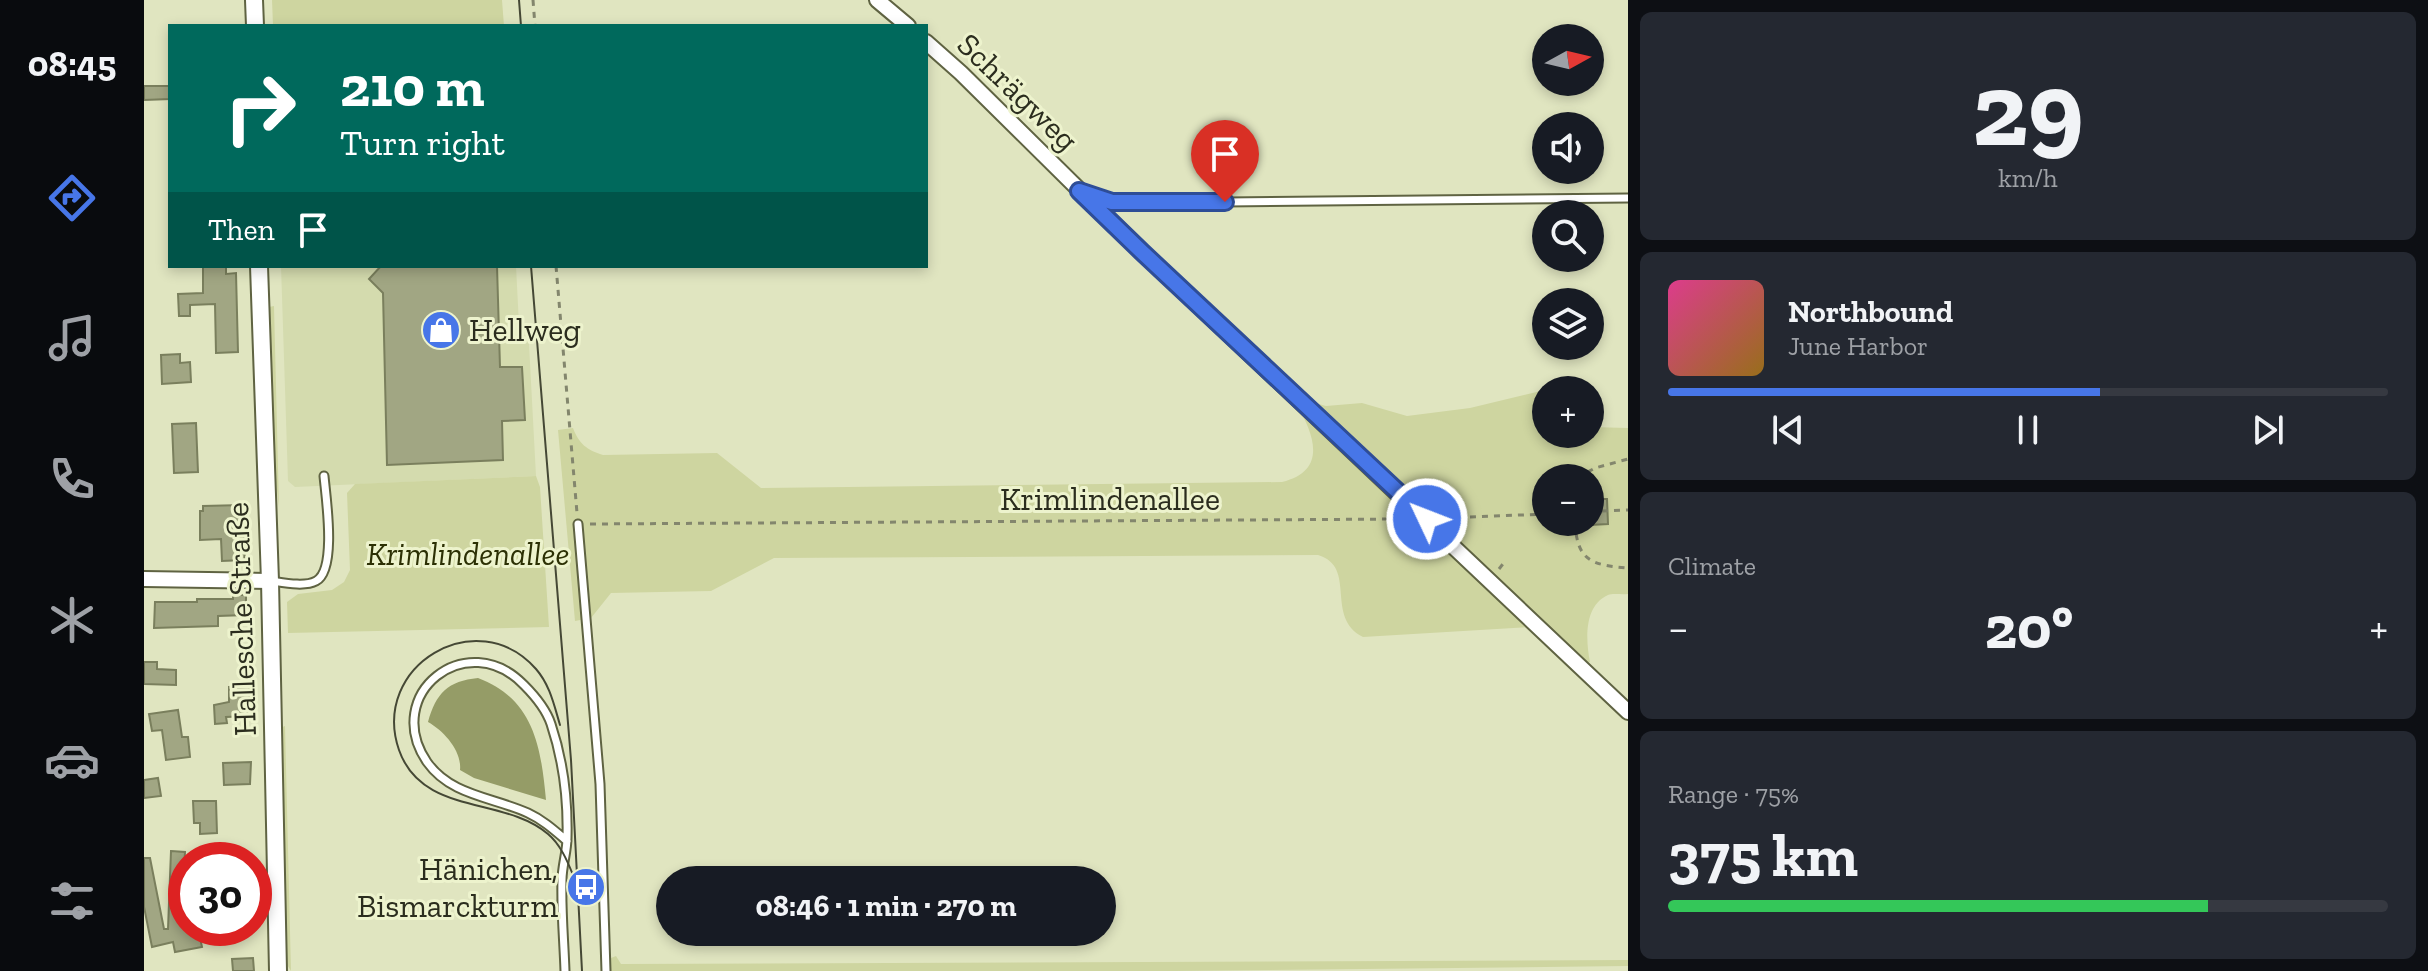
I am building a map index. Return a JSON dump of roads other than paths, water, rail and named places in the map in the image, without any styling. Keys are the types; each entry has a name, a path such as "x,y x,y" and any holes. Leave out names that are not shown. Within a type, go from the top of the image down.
{"street":[{"path":"254,0 255,24"},
{"path":"877,0 906,24"},
{"name":"Schrägweg","path":"928,44 1142,252 1628,712"},
{"name":"Hallesche Straße","path":"259,268 270,581 278,971"},
{"path":"144,579 270,581"}],"lane":[{"path":"1079,191 1112,202 1132,203 1628,198"},
{"path":"270,581 313,584 323,577 328,548 324,476"},
{"path":"578,524 600,784 606,971"},
{"path":"565,971 562,878 567,841 560,758 550,721 535,696 516,676 496,665 475,661 455,664 435,675 422,689 415,708 414,726 418,744 428,763 464,792 525,811 546,822 567,841"}],"tram line":[{"path":"519,0 521,24"},
{"path":"531,268 571,760 582,971"},
{"path":"560,725 548,688 536,669 512,650 486,642 459,643 434,653 414,670 400,692 394,720 399,750 410,771 426,786 445,796 530,822 556,843 573,875"}],"place":[{"name":"Hellweg","path":"441,330"},
{"name":"Hänichen, Bismarckturm","path":"586,887"}],"park label":[{"name":"Krimlindenallee","path":"468,554"}]}
